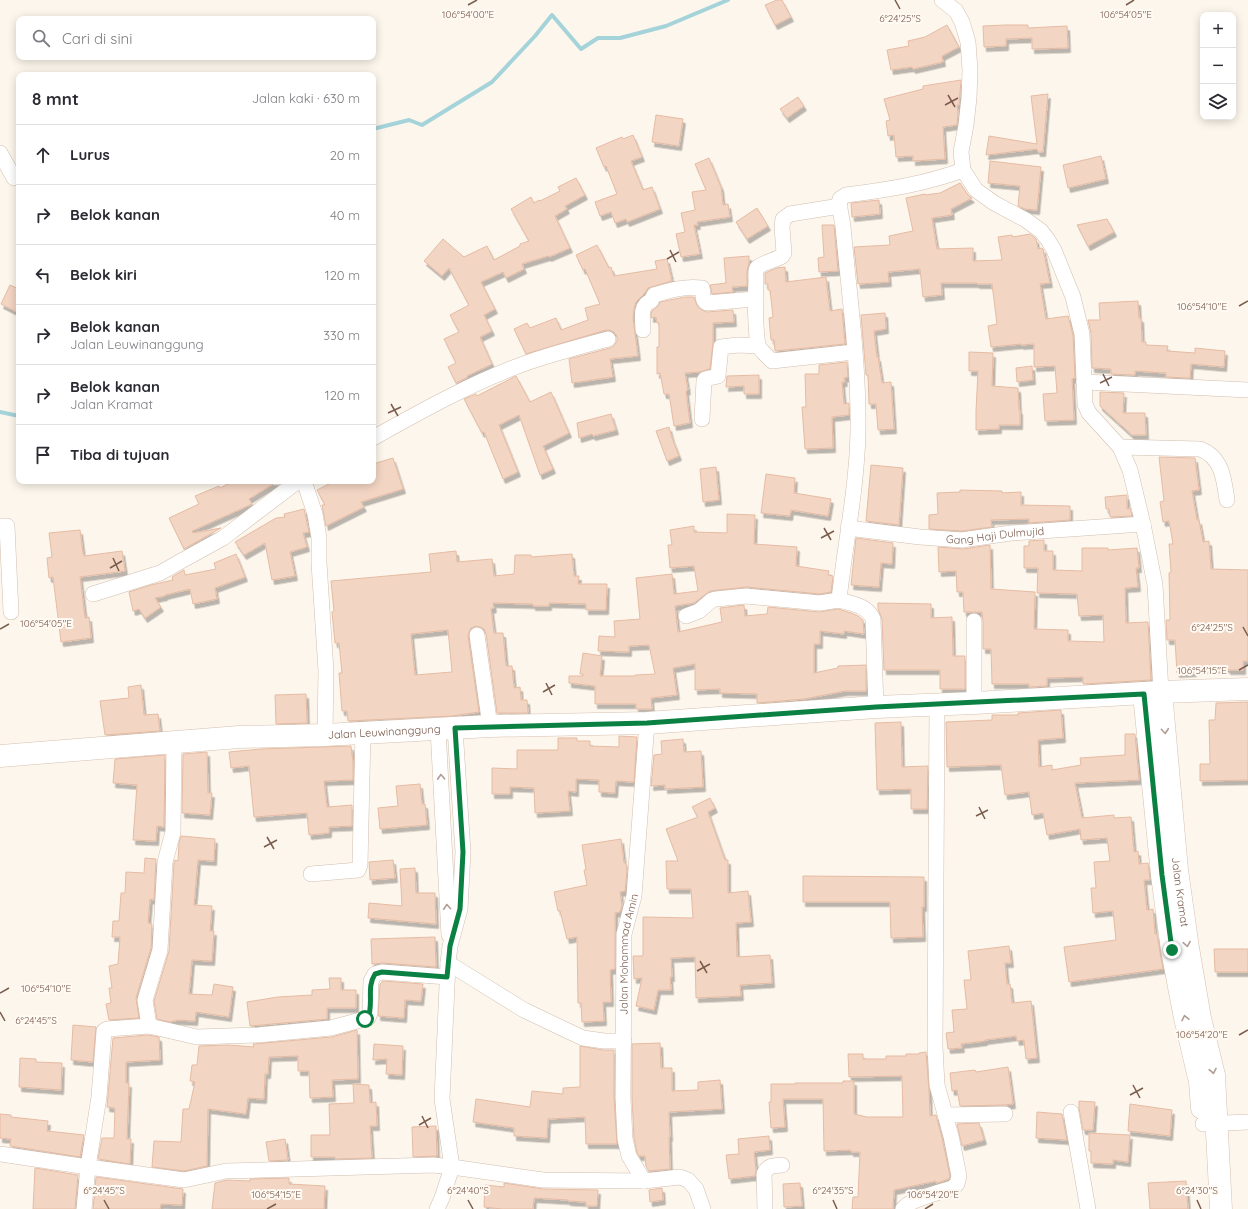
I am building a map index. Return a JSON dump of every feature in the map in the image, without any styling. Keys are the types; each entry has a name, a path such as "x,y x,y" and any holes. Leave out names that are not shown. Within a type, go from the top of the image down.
{"main road":[{"name":"Jalan Leuwinanggung","path":"0,756 239,738 490,726 647,723 876,707 1248,689"},
{"name":"Jalan Kramat","path":"1153,693 1162,875 1172,950 1185,1018 1210,1124 1221,1209"},
{"name":"Jalan Kramat","path":"1208,1209 1210,1124"}],"street":[{"path":"942,0 956,12 962,22 968,42 970,70 969,98 961,152 963,170 976,190 994,203 1026,220 1041,231 1054,250 1073,297 1078,314 1082,334 1085,404 1089,413 1120,447 1130,470 1143,524 1155,585 1160,670 1153,693"},
{"path":"0,153 14,178"},
{"path":"839,600 851,507 858,433 858,391 840,199 846,196 900,188 943,177 963,170"},
{"path":"840,206 790,214 784,218 782,226 784,253 780,258 760,265 758,268 755,299 756,332 758,346 772,361 854,352"},
{"path":"643,330 643,306 651,301 654,295 681,288 702,288 704,302 707,303 755,299"},
{"path":"376,436 408,418 486,379 530,362 608,339"},
{"path":"702,419 704,381 705,379 717,377 719,375 721,347 738,345 758,346"},
{"path":"1084,382 1248,390"},
{"path":"1120,447 1200,450 1208,452 1219,466 1223,475 1227,500"},
{"path":"93,594 160,573 223,538 294,484"},
{"path":"305,484 315,514 319,538 319,563 326,671 325,735"},
{"name":"Gang Haji Dulmujid","path":"848,528 920,537 962,540 1011,533 1143,524"},
{"path":"0,526 6,526 11,612"},
{"path":"686,616 699,611 712,600 746,596 820,602 839,600 862,607 870,613 873,619 876,707"},
{"path":"974,621 974,703"},
{"path":"477,635 490,726"},
{"path":"903,1209 906,1205 913,1201 952,1188 957,1184 959,1176 946,1115 937,1085 937,705"},
{"name":"Jalan Mohammad Amin","path":"644,1181 629,1156 625,1139 623,1098 624,934 634,896 647,723"},
{"path":"436,1209 442,1198 452,1167 442,1099 450,946 446,728"},
{"path":"311,874 358,870 360,865 363,733"},
{"path":"149,1026 146,1000 160,950 165,862 173,832 174,743"},
{"path":"84,1209 88,1167 99,1097 104,1031 107,1029 149,1026 196,1036 258,1034 330,1028 368,1018 370,1013 371,981 375,974 382,972 448,970 485,987 524,1010 583,1038 624,1042"},
{"path":"1071,1112 1088,1209"},
{"path":"946,1115 1005,1114"},
{"path":"1210,1124 1248,1122"},
{"path":"0,1154 184,1180 226,1171 433,1165 544,1180 644,1181 680,1177 688,1180 696,1189 703,1209"},
{"path":"765,1209 764,1174 766,1168 782,1165"}],"building":[{"path":"777,0 782,0 791,17 775,25 765,5"},
{"path":"947,25 959,47 942,56 943,62 913,69 912,67 891,70 887,50 909,46 908,41 925,37"},
{"path":"1028,25 1028,28 1067,26 1068,48 1032,49 1032,38 1006,39 1006,46 984,47 983,26"},
{"path":"961,80 959,105 957,105 957,125 943,127 945,159 913,161 913,156 896,157 894,135 888,136 886,121 890,120 884,99 923,89 923,86"},
{"path":"1048,94 1043,152 1038,152 1037,149 986,155 989,136 1037,144 1031,96"},
{"path":"798,97 804,106 787,118 780,109"},
{"path":"656,115 683,119 679,146 652,142"},
{"path":"633,135 642,157 631,161 643,190 652,187 660,209 627,222 626,219 615,223 611,212 600,216 595,202 617,194 606,166 604,167 596,148 622,137 623,139"},
{"path":"1101,156 1106,179 1068,188 1063,165"},
{"path":"709,158 721,187 723,205 728,204 730,217 697,222 698,225 694,225 700,254 681,257 676,234 685,232 681,213 695,210 692,192 706,190 695,164"},
{"path":"990,161 1041,167 1037,210 1025,209 1018,206 1020,186 988,183"},
{"path":"576,178 585,195 565,206 567,209 555,216 570,248 549,257 548,256 522,264 524,269 506,278 503,272 481,282 495,309 484,315 492,331 480,337 492,364 456,383 448,367 456,363 444,339 459,332 450,315 469,305 449,268 442,276 424,261 443,239 464,257 487,246 494,260 520,246 520,244 529,241 511,209 531,197 534,203 539,200 540,201 560,191 558,187"},
{"path":"960,183 968,195 972,198 951,209 952,215 932,218 937,249 973,248 973,261 1002,260 998,237 1012,235 1013,237 1030,234 1036,239 1038,249 1043,249 1050,283 1040,284 1046,319 1068,316 1073,335 1075,378 1072,379 1074,420 1045,421 1043,394 1057,393 1055,366 1034,367 1034,344 991,347 988,326 997,324 992,284 941,283 942,295 923,297 920,269 888,272 889,282 858,284 854,247 890,245 889,236 913,231 906,198 940,193"},
{"path":"879,200 880,214 852,217 851,203"},
{"path":"757,208 768,226 747,239 736,222"},
{"path":"1107,219 1114,232 1088,246 1077,225"},
{"path":"822,225 834,225 838,271 819,272 818,258 824,257"},
{"path":"597,245 609,268 611,267 614,276 657,269 655,261 667,259 672,281 648,288 636,302 633,318 638,356 610,359 613,377 572,383 569,359 614,346 617,341 617,336 614,332 606,330 526,354 514,329 527,323 530,328 556,318 561,330 588,320 585,308 600,304 585,269 583,270 576,255"},
{"path":"749,256 747,286 732,287 733,292 712,294 710,285 726,283 724,258"},
{"path":"785,267 786,282 826,277 830,311 842,309 845,344 775,351 774,340 771,340 769,318 773,317 770,290 768,290 768,284 765,284 765,273 777,268"},
{"path":"10,285 16,288 16,312 1,304"},
{"path":"685,297 694,297 698,307 707,312 733,310 734,322 713,323 713,343 710,369 699,372 685,373 688,390 686,391 690,423 674,426 669,394 664,394 660,373 657,374 659,323 657,323 656,317 651,318 651,314 660,302"},
{"path":"1138,301 1139,318 1141,318 1142,342 1146,342 1146,345 1168,346 1167,351 1195,353 1195,348 1225,351 1224,367 1191,364 1190,378 1166,377 1166,373 1135,371 1135,375 1111,374 1111,369 1092,368 1091,333 1088,320 1100,320 1099,303"},
{"path":"885,313 886,329 874,331 882,383 891,382 894,429 878,430 876,404 869,404 868,375 866,375 861,315"},
{"path":"969,352 993,353 992,386 1018,388 1020,425 999,425 999,429 976,430 978,371 969,371"},
{"path":"847,362 848,377 844,378 845,382 842,382 844,404 849,403 849,415 832,417 833,448 805,449 802,407 806,407 805,374 819,374 819,365"},
{"path":"1032,366 1033,380 1017,382 1016,368"},
{"path":"759,375 759,394 744,394 744,386 726,387 727,376"},
{"path":"516,376 530,402 551,392 569,433 543,446 553,469 540,475 519,415 499,425 518,472 503,479 484,432 482,433 464,399 476,394 477,396"},
{"path":"1100,392 1124,393 1123,413 1145,413 1146,435 1132,435 1100,406"},
{"path":"611,414 616,430 579,438 577,423"},
{"path":"669,427 679,456 667,461 656,431"},
{"path":"1159,457 1195,458 1199,490 1192,491 1197,520 1199,520 1203,542 1209,541 1211,569 1248,570 1248,661 1243,661 1243,670 1228,670 1228,668 1194,669 1194,672 1177,673 1175,640 1167,640 1166,620 1170,620 1169,573 1171,572 1169,544 1173,544 1169,521 1163,522 1160,502 1164,501"},
{"path":"393,458 403,489 361,502 364,507 326,526 322,505 325,505 317,490 329,484 376,484 376,463"},
{"path":"871,465 903,468 899,525 866,521"},
{"path":"716,467 719,500 703,502 700,469"},
{"path":"766,474 795,478 794,493 831,499 828,516 791,510 790,516 761,513"},
{"path":"228,484 273,484 249,499 252,504 192,531 193,533 221,528 184,549 169,518 199,504 195,496 219,486 220,488"},
{"path":"960,490 1002,491 1002,493 1021,492 1021,505 1070,506 1070,520 1029,523 1029,519 991,520 992,527 962,531 929,529 929,515 938,514 937,493 960,492"},
{"path":"1127,495 1127,509 1130,508 1132,516 1110,517 1109,509 1106,509 1105,497"},
{"path":"304,509 309,532 303,533 307,547 290,552 295,576 272,580 265,543 244,555 235,542 276,518 285,517 284,514"},
{"path":"727,514 755,515 754,544 797,547 796,566 829,571 828,575 833,576 831,592 820,594 747,587 710,591 694,603 675,606 678,632 722,622 720,608 744,605 745,616 767,614 768,607 819,612 838,609 851,613 863,620 864,634 844,631 844,634 820,631 820,644 814,644 814,673 838,668 838,666 866,665 866,691 845,691 804,699 757,703 757,694 720,693 720,689 695,690 695,664 673,668 677,695 651,698 652,709 636,709 636,704 595,704 595,686 569,683 569,676 583,676 583,674 580,674 583,653 602,656 600,676 635,676 655,674 649,645 629,646 629,652 598,651 599,636 615,637 614,621 640,619 636,578 672,574 674,594 698,591 694,566 670,568 668,545 672,545 670,530 694,526 694,532 727,533"},
{"path":"80,530 84,556 122,551 125,571 80,577 85,618 89,617 91,638 61,642 53,577 49,578 47,558 52,557 49,533"},
{"path":"856,538 893,543 892,564 881,563 879,587 851,585"},
{"path":"1044,540 1044,551 1053,551 1053,570 1082,571 1082,548 1108,548 1108,550 1137,548 1139,568 1136,568 1138,587 1125,588 1126,623 1148,622 1151,680 1083,684 1083,677 1047,678 1047,686 1029,687 1029,684 992,684 991,649 983,649 982,612 964,612 963,592 957,592 956,571 939,572 938,547 963,549 990,545 991,589 1035,592 1034,629 1068,630 1068,641 1104,642 1103,615 1079,616 1077,594 1037,593 1038,568 1024,568 1024,546 1029,546 1029,541"},
{"path":"456,551 457,562 492,559 494,576 514,574 515,555 531,555 531,557 572,554 574,576 579,576 578,584 607,584 606,610 586,610 586,604 549,603 549,606 533,606 533,604 493,603 494,608 491,609 494,633 503,633 506,666 512,666 514,688 520,687 521,700 527,700 528,713 497,713 486,634 484,629 476,626 471,628 468,636 479,712 452,716 348,721 347,711 342,711 339,673 342,673 339,643 335,643 331,581 431,572 429,554","holes":["448,630 452,672 415,675 411,634"]},
{"path":"236,554 245,577 215,588 217,599 193,604 190,589 155,598 161,607 145,618 139,609 133,611 129,592 173,580 172,577 184,570 185,575 216,569 214,563"},
{"path":"878,603 931,604 931,618 952,617 953,656 965,656 965,689 940,689 940,670 884,670 882,619 878,609"},
{"path":"141,685 144,715 158,714 160,731 105,735 100,701 129,698 128,687"},
{"path":"306,694 307,723 276,724 275,695"},
{"path":"1248,702 1248,780 1200,781 1200,764 1210,764 1209,720 1215,720 1216,703"},
{"path":"1061,710 1063,738 1038,740 1039,767 1052,765 1052,770 1081,765 1080,758 1125,755 1125,734 1135,734 1139,780 1075,783 1082,818 1114,815 1114,818 1131,817 1134,852 1138,851 1139,864 1148,863 1150,880 1144,880 1147,910 1153,909 1155,934 1157,934 1163,969 1069,982 1064,947 1116,940 1113,911 1093,913 1091,888 1096,888 1094,862 1110,861 1107,838 1081,840 1080,829 1047,835 1043,813 1032,815 1029,792 1005,795 1001,765 947,767 946,722 992,720 992,715 1018,715 1018,713"},
{"path":"901,722 902,767 928,766 927,809 911,809 911,789 877,790 875,723"},
{"path":"619,736 637,737 634,782 616,781 615,793 599,792 599,780 576,779 576,792 568,791 570,811 535,813 534,788 510,787 510,794 492,794 492,768 517,769 517,750 558,750 558,738 577,738 577,741 590,741 590,746 619,747"},
{"path":"683,739 684,752 701,751 703,787 665,789 665,785 651,786 654,755 662,754 661,741"},
{"path":"351,746 353,780 324,781 327,807 352,805 352,826 329,827 329,833 309,835 307,813 254,817 249,766 231,768 229,752 261,749"},
{"path":"207,752 208,793 212,793 210,815 182,813 183,754"},
{"path":"165,755 164,827 157,826 156,841 133,840 137,785 113,783 115,759"},
{"path":"420,784 422,804 425,804 427,825 380,829 378,808 398,806 396,786"},
{"path":"710,798 715,808 708,812 725,860 728,860 728,893 748,891 751,922 736,923 737,957 770,955 772,983 740,985 741,996 696,998 695,957 671,958 671,990 658,990 654,1010 636,1006 642,978 634,979 633,956 643,956 643,917 693,918 691,889 667,889 666,861 678,861 666,829 698,817 692,807"},
{"path":"181,836 215,839 214,861 198,860 194,905 212,906 210,931 214,931 212,961 192,960 189,994 212,995 214,984 233,987 229,1017 196,1012 195,1021 178,1020 170,1022 157,1019 154,1001 169,951 174,863 175,860 178,861"},
{"path":"621,839 624,863 626,863 627,870 625,891 620,892 622,905 620,912 615,913 615,969 610,970 611,1002 603,1002 604,1021 582,1022 581,1003 578,1003 577,937 567,939 560,911 558,911 554,892 587,885 582,845"},
{"path":"145,858 156,859 154,900 150,899 148,923 152,924 151,948 136,998 139,1018 109,1020 106,1004 111,1003 109,988 112,988 109,966 118,964 120,937 112,937 113,921 119,921 121,893 125,893 126,872 144,873"},
{"path":"393,860 395,878 370,880 369,862"},
{"path":"415,868 416,893 435,893 436,924 368,918 369,903 402,906 400,869"},
{"path":"803,876 924,877 924,907 922,907 923,937 891,938 890,902 803,902"},
{"path":"435,937 436,967 383,963 372,964 371,939"},
{"path":"1009,946 1011,963 1005,963 1007,984 1010,984 1012,1003 1031,1001 1037,1058 1026,1059 1024,1040 1017,1041 1016,1036 961,1044 962,1048 948,1049 946,1033 954,1032 952,1010 967,1009 964,980 971,980 968,951"},
{"path":"1214,949 1248,949 1248,972 1215,972"},
{"path":"329,978 341,978 341,990 356,990 356,1008 327,1008 327,1019 250,1026 247,1002 278,997 312,995 312,990 330,989"},
{"path":"383,981 423,984 421,1001 405,1000 404,1018 378,1016 380,984"},
{"path":"73,1025 96,1027 93,1062 71,1060"},
{"path":"357,1030 358,1079 332,1080 333,1097 310,1098 309,1071 298,1071 298,1056 269,1057 268,1074 265,1074 264,1099 248,1098 246,1114 208,1109 207,1166 184,1171 152,1167 154,1141 181,1142 183,1109 189,1109 195,1082 190,1081 192,1065 197,1065 199,1046 228,1045 254,1047 253,1044 332,1037"},
{"path":"148,1035 159,1037 160,1060 126,1062 126,1083 129,1083 127,1139 131,1139 130,1164 98,1159 102,1138 114,1138 115,1108 107,1107 113,1038"},
{"path":"660,1043 661,1068 672,1068 672,1091 698,1090 698,1082 720,1080 722,1109 669,1112 670,1169 649,1171 646,1166 645,1156 639,1156 637,1153 634,1138 632,1044"},
{"path":"374,1044 403,1046 402,1075 386,1074 387,1059 373,1060"},
{"path":"580,1046 603,1050 614,1050 614,1098 617,1144 586,1144 585,1117 548,1119 547,1138 514,1136 514,1128 473,1122 476,1099 530,1107 532,1091 563,1094 563,1088 580,1087"},
{"path":"926,1052 930,1116 936,1115 950,1176 949,1179 936,1183 936,1181 894,1190 893,1209 852,1209 853,1197 858,1197 860,1152 851,1152 851,1150 824,1151 823,1099 783,1099 785,1127 771,1128 769,1102 771,1102 771,1084 843,1083 843,1081 854,1081 854,1114 867,1117 903,1117 902,1076 849,1077 848,1054 863,1054 863,1059 886,1059 886,1056 906,1056 906,1054 919,1054"},
{"path":"20,1058 36,1059 36,1062 62,1063 61,1090 19,1087"},
{"path":"1008,1067 1013,1104 960,1106 957,1090 952,1091 950,1073 975,1070 976,1072"},
{"path":"353,1084 369,1085 370,1103 376,1102 377,1126 370,1126 372,1158 335,1159 335,1157 311,1157 311,1135 330,1135 329,1104 354,1103"},
{"path":"1079,1101 1095,1102 1093,1130 1083,1130"},
{"path":"1130,1104 1172,1110 1170,1136 1128,1131"},
{"path":"1037,1112 1062,1114 1067,1140 1036,1138"},
{"path":"0,1114 11,1115 11,1117 48,1121 47,1131 84,1135 80,1157 10,1146 11,1139 0,1138"},
{"path":"979,1123 984,1140 962,1146 957,1124"},
{"path":"436,1126 437,1156 413,1157 412,1127"},
{"path":"1089,1133 1130,1135 1128,1162 1113,1160 1113,1164 1091,1163"},
{"path":"769,1136 770,1150 754,1152 756,1170 755,1176 729,1179 726,1155 739,1154 738,1139"},
{"path":"285,1139 288,1160 269,1161 266,1142"},
{"path":"35,1168 78,1175 75,1209 33,1209"},
{"path":"96,1177 183,1189 182,1205 161,1204 160,1209 93,1209"},
{"path":"289,1178 289,1184 325,1186 324,1209 212,1209 215,1183 227,1180 250,1181 250,1179"},
{"path":"1186,1181 1188,1209 1150,1209 1148,1183"},
{"path":"504,1183 543,1189 598,1190 597,1206 586,1206 586,1202 534,1198 533,1209 502,1209 484,1207 485,1185 504,1187"},
{"path":"800,1183 802,1206 784,1207 783,1184"},
{"path":"662,1188 663,1200 650,1202 649,1190"}],"waterway":[{"path":"376,128 409,120 422,125 492,82 535,36 552,15 581,49 598,38 620,38 666,26 728,0"},
{"path":"0,412 16,415"}],"route":[{"path":"365,1019 368,1018 370,1013 371,981 375,974 382,972 447,977 450,946 460,909 463,852 455,728 647,723 876,707 1144,694 1162,875 1172,950"}]}
